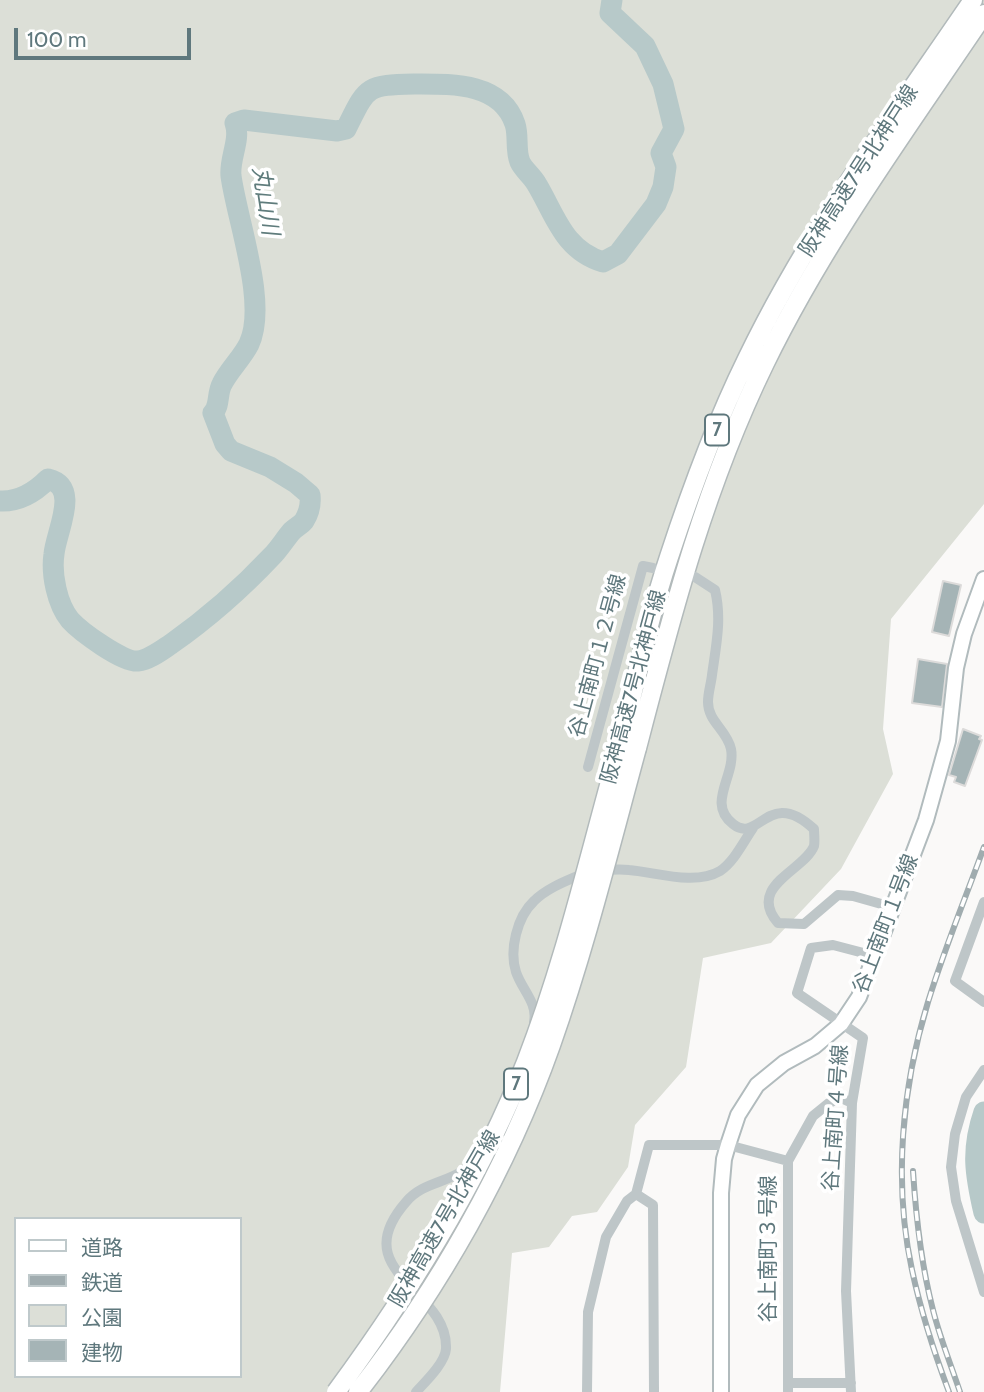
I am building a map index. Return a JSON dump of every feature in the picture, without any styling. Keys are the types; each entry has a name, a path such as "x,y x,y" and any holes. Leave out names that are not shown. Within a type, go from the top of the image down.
{"highway":[{"name":"阪神高速7号北神戸線","path":"358,1392 449,1261 507,1150 550,1046 592,914 669,557 712,441 747,359 797,265 874,145 973,0"},
{"name":"阪神高速7号北神戸線","path":"336,1392 379,1334 433,1249 493,1139 526,1061 556,975 703,510 765,362 803,292 984,13"}],"street":[{"name":"谷上南町１２号線","path":"588,767 643,566 653,568"},
{"path":"695,577 715,590 719,607 708,702 710,717 724,732 731,749 721,807 735,826 744,830 753,828"},
{"name":"谷上南町１号線","path":"721,1392 722,1193 724,1159 728,1145 738,1115 757,1085 841,1024 859,997 926,820 945,752 964,635 984,579"},
{"path":"416,1392 438,1365 446,1350 442,1330 432,1310 403,1278 387,1255 385,1242 397,1213 408,1199 423,1187 461,1172 478,1158 519,1078 536,1013 516,972 515,938 522,918 533,902 549,890 590,870 627,870 677,878 719,871 762,819 786,811 801,817 814,829 814,845 772,890 768,905 770,913 778,923 804,924 838,895 853,896 892,907"},
{"path":"984,902 955,981 984,1002"},
{"name":"谷上南町４号線","path":"851,1387 846,1291 852,1102 863,1038 797,993 811,948 833,945 875,956"},
{"path":"984,1070 966,1097 955,1134 951,1167 956,1201 984,1292"},
{"name":"谷上南町３号線","path":"788,1388 788,1161 813,1115 841,1098 852,1102"},
{"path":"587,1392 588,1312 606,1237 626,1201 636,1194 649,1144 728,1145 788,1161"},
{"path":"636,1194 653,1205 653,1392"},
{"path":"788,1388 851,1387"}],"green space":[{"path":"0,0 984,0 984,504 891,619 883,729 893,774 841,869 771,943 703,958 686,1067 635,1125 628,1167 597,1212 572,1216 549,1247 512,1253 500,1392 0,1392"}],"building":[{"path":"943,581 961,585 949,636 932,632"},
{"path":"918,659 947,664 942,707 912,703"},
{"path":"963,729 981,736 979,739 982,740 965,786 954,782 956,777 949,775"}],"waterway":[{"name":"丸山川","path":"0,501 26,496 48,479 58,484 65,500 53,562 58,597 70,620 122,657 138,661 147,659 211,613 260,568 303,522 310,502 310,495 296,483 270,467 231,451 225,444 213,413 222,384 249,344 254,327 253,285 231,176 237,136 235,123 244,120 337,131 346,129 364,97 376,88 398,84 443,84 487,93 499,100 508,110 515,124 520,162 536,183 562,230 578,249 603,262 618,254 656,204 663,187 666,167 661,153 674,129 663,84 645,46 610,13 612,0"},
{"path":"984,1112 976,1150 978,1186 984,1213"}],"railway":[{"path":"949,1392 919,1301 906,1237 903,1135 919,1034 948,944 984,847"},
{"path":"913,1171 920,1241 929,1293 960,1392"}]}
